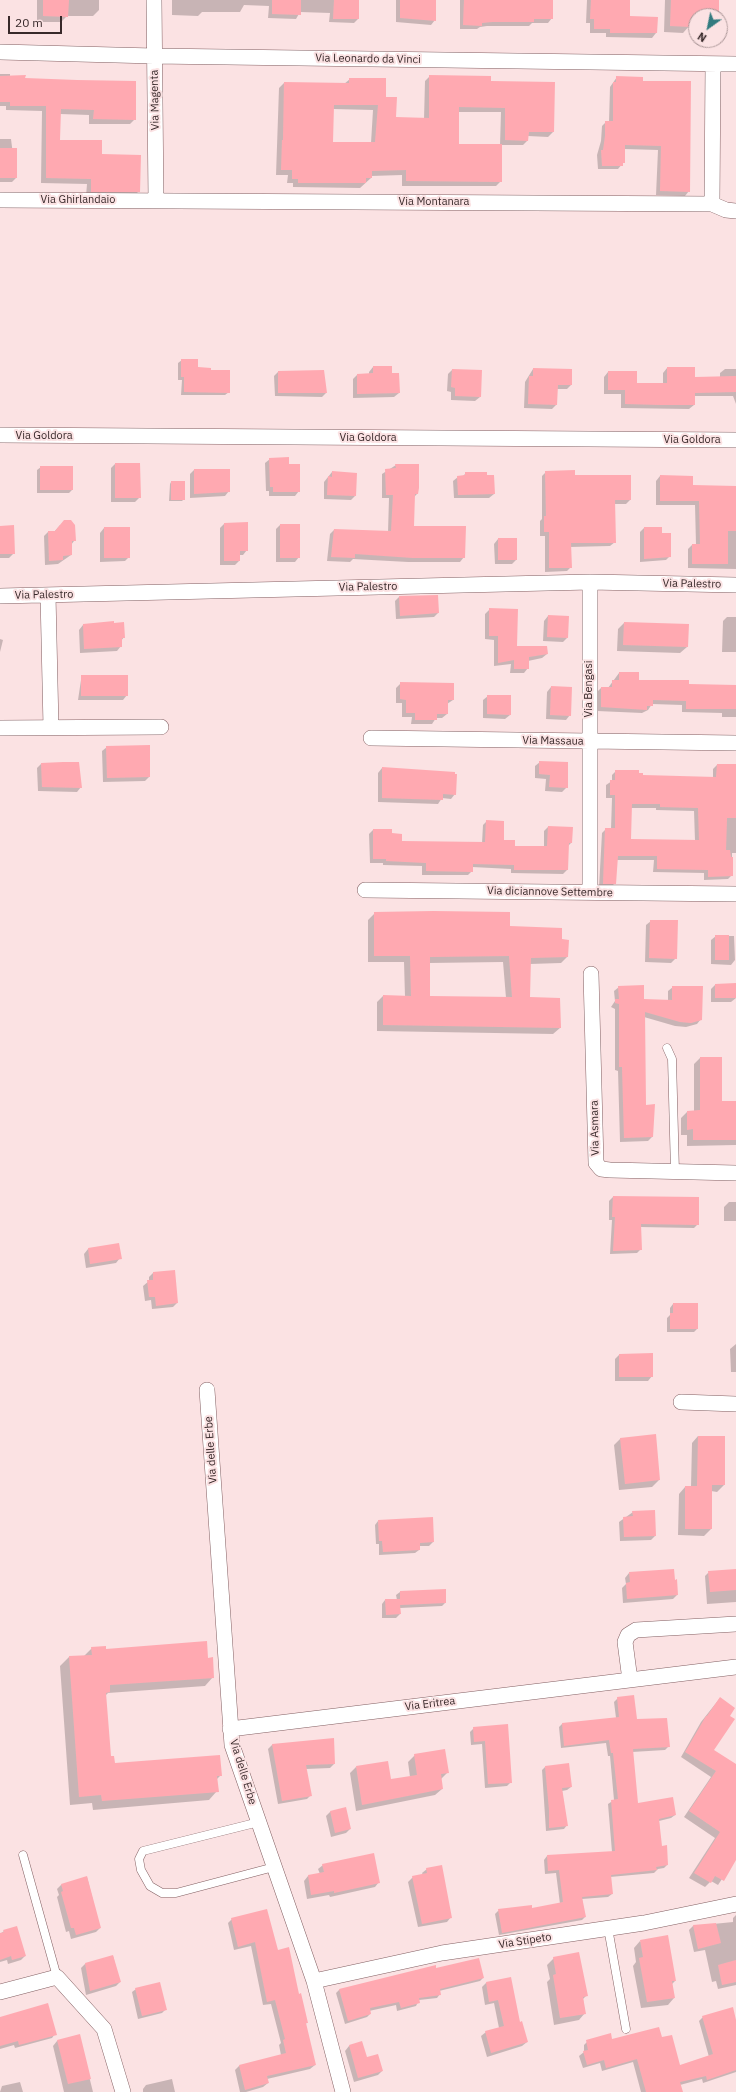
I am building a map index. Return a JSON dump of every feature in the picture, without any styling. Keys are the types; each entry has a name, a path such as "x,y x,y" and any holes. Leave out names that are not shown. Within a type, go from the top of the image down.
{"street":[{"name":"Via Magenta","path":"154,0 156,201"},
{"name":"Via Leonardo da Vinci","path":"0,52 154,56 736,64"},
{"path":"712,204 713,64"},
{"name":"Via Ghirlandaio","path":"0,200 156,201"},
{"name":"Via Montanara","path":"156,201 712,204 726,210 736,210"},
{"name":"Via Goldora","path":"0,435 736,440"},
{"name":"Via Palestro","path":"0,596 590,582 736,585"},
{"name":"Via Bengasi","path":"590,582 590,892"},
{"path":"48,595 51,727"},
{"path":"0,728 161,727"},
{"name":"Via Massaua","path":"371,738 736,743"},
{"name":"Via diciannove Settembre","path":"365,890 736,894"},
{"name":"Via Asmara","path":"591,974 596,1163 601,1169 610,1170 736,1173"},
{"name":"Via delle Erbe","path":"207,1390 232,1745 314,1981 343,2092"},
{"path":"681,1402 736,1404"},
{"path":"630,1680 626,1642 628,1635 636,1630 736,1624"},
{"name":"Via Eritrea","path":"230,1729 736,1667"},
{"name":"Via Stipeto","path":"314,1981 442,1953 608,1928 736,1904"},
{"path":"0,1992 57,1977 104,2029 123,2092"}],"lane":[{"path":"667,1048 672,1058 675,1172"},
{"path":"259,1822 143,1850 140,1859 141,1870 150,1886 162,1893 176,1893 274,1867"},
{"path":"23,1855 57,1977"},
{"path":"608,1928 626,2029"}],"building":[{"path":"43,0 69,0 68,17 43,16"},
{"path":"272,0 301,0 301,15 272,14"},
{"path":"334,0 359,0 359,19 333,19"},
{"path":"400,0 436,0 436,21 400,18"},
{"path":"464,0 553,0 553,19 534,19 534,22 492,22 482,23 482,26 463,25"},
{"path":"591,0 630,0 630,16 658,17 657,33 610,33 610,29 594,29 594,19 590,19"},
{"path":"671,0 719,0 719,8 688,8 688,27 670,26"},
{"path":"26,75 25,78 136,81 136,120 93,119 94,110 61,109 60,140 102,140 102,154 141,155 140,192 91,192 91,179 46,178 46,106 10,106 10,102 0,102 0,76"},
{"path":"429,75 491,76 491,81 555,82 554,132 529,132 528,141 505,140 505,108 459,107 459,144 502,144 502,182 406,181 406,170 372,171 372,178 366,178 366,183 298,183 298,179 292,179 292,170 281,170 284,82 349,83 349,78 386,78 386,97 397,97 396,117 429,118","holes":["334,105 378,105 375,142 333,142"]},
{"path":"616,76 643,77 643,81 691,81 690,192 660,191 661,146 625,145 625,163 623,163 623,166 602,166 601,150 603,150 605,136 605,121 613,121 613,82 616,82"},
{"path":"0,148 17,148 17,178 0,178"},
{"path":"181,359 198,359 198,367 211,368 211,370 230,370 230,393 184,392 184,377 181,377"},
{"path":"373,366 392,366 392,373 399,373 400,393 357,394 357,374 373,373"},
{"path":"667,367 695,367 695,377 736,376 736,392 695,393 695,405 661,405 625,404 625,390 608,390 608,371 637,371 637,383 667,383"},
{"path":"533,368 572,369 572,385 558,385 557,405 528,404 529,376 533,376"},
{"path":"452,369 482,370 481,397 455,396 455,388 451,387"},
{"path":"324,370 327,393 278,393 278,371"},
{"path":"289,457 289,464 300,464 300,492 273,492 273,487 270,487 269,458"},
{"path":"115,463 140,463 141,498 115,498"},
{"path":"395,464 419,464 419,488 418,494 415,494 414,526 466,526 465,558 413,558 355,554 355,558 331,557 334,529 391,531 393,495 386,495 385,469 396,468"},
{"path":"40,466 73,466 73,490 40,490"},
{"path":"194,469 230,469 230,492 194,494"},
{"path":"575,470 575,475 631,475 631,500 615,500 616,543 571,543 572,568 549,568 549,532 544,532 544,516 546,516 545,471"},
{"path":"332,471 357,473 356,496 327,495 328,476 332,477"},
{"path":"465,472 487,472 487,475 494,475 495,494 458,495 457,476 465,475"},
{"path":"660,475 693,476 693,485 736,486 736,531 728,531 728,564 692,564 692,544 700,544 699,501 660,501"},
{"path":"171,481 185,481 185,500 171,500"},
{"path":"64,520 71,520 75,525 76,541 72,541 72,555 63,556 63,560 49,561 48,531 55,531"},
{"path":"248,522 248,551 240,551 240,561 224,561 224,523"},
{"path":"280,524 300,524 300,558 280,558"},
{"path":"14,525 15,554 0,554 0,526"},
{"path":"104,527 130,527 130,558 104,558"},
{"path":"644,527 662,527 662,533 671,533 671,557 644,559"},
{"path":"498,538 517,538 517,560 498,560"},
{"path":"438,595 439,613 400,616 399,596"},
{"path":"489,608 518,609 517,646 547,646 548,654 529,657 529,669 514,669 514,660 498,663 498,636 489,636"},
{"path":"548,615 569,616 568,638 547,637"},
{"path":"114,621 114,623 124,622 125,638 122,638 122,647 84,649 83,624"},
{"path":"624,622 689,624 688,647 623,645"},
{"path":"619,672 639,672 639,680 689,680 689,684 736,685 736,709 686,709 686,701 653,700 653,706 647,706 647,710 601,707 601,687 612,687 612,680 619,680"},
{"path":"81,675 128,675 128,696 81,696"},
{"path":"400,682 454,683 454,700 448,700 448,714 437,714 437,720 415,720 415,713 406,713 406,700 400,699"},
{"path":"551,686 572,687 571,716 550,715"},
{"path":"487,695 511,695 511,715 487,714"},
{"path":"150,745 150,777 107,778 106,746"},
{"path":"539,761 568,762 568,788 549,787 550,775 539,774"},
{"path":"79,762 82,788 42,787 41,763"},
{"path":"717,764 736,764 736,818 727,818 726,850 730,850 731,857 733,857 733,876 708,877 708,870 657,869 657,856 618,856 616,884 603,884 605,828 615,828 615,795 610,795 610,780 615,780 615,770 639,770 639,773 643,773 643,775 716,777","holes":["632,804 660,804 660,807 698,808 699,840 631,839"]},
{"path":"382,767 455,772 455,774 457,774 456,795 443,794 443,800 382,798"},
{"path":"486,820 504,821 504,840 515,840 515,846 547,846 548,826 573,827 572,843 569,843 568,870 514,870 514,865 473,864 473,872 426,871 426,863 373,859 373,829 392,829 392,833 402,834 402,841 485,842"},
{"path":"374,912 510,912 510,926 562,928 562,939 569,940 568,957 531,958 530,997 560,998 561,1028 383,1025 383,995 411,996 410,956 374,956","holes":["509,956 512,997 430,996 430,957"]},
{"path":"650,920 678,920 677,959 649,958"},
{"path":"715,935 729,935 729,960 715,960"},
{"path":"736,983 736,998 715,998 715,984"},
{"path":"644,985 644,999 672,1000 672,986 703,986 702,1020 691,1023 680,1022 645,1012 646,1105 655,1104 653,1137 624,1138 622,1067 619,1067 619,1004 615,1003 615,999 619,999 618,986"},
{"path":"700,1057 722,1057 722,1101 736,1101 736,1140 693,1140 693,1129 687,1130 687,1111 700,1110"},
{"path":"613,1196 699,1197 699,1225 641,1224 642,1250 613,1251 615,1217 612,1217"},
{"path":"119,1243 122,1259 90,1264 88,1248"},
{"path":"175,1270 178,1303 156,1306 155,1297 149,1297 147,1280 153,1280 153,1272"},
{"path":"673,1303 698,1303 698,1329 670,1329 670,1313 673,1313"},
{"path":"653,1353 653,1377 619,1377 619,1354"},
{"path":"656,1434 660,1480 625,1484 620,1438"},
{"path":"698,1436 725,1436 725,1485 712,1485 712,1529 685,1529 685,1486 697,1486"},
{"path":"655,1510 656,1536 624,1537 623,1517 633,1516 632,1511"},
{"path":"433,1517 434,1542 420,1543 420,1550 383,1552 382,1541 379,1541 378,1520"},
{"path":"674,1569 675,1580 677,1579 678,1595 627,1599 626,1583 630,1582 629,1572"},
{"path":"736,1569 736,1590 710,1592 708,1571"},
{"path":"446,1589 446,1603 400,1605 401,1614 386,1615 385,1599 400,1599 400,1591"},
{"path":"207,1641 208,1658 213,1657 214,1678 110,1685 110,1692 106,1693 111,1756 114,1756 115,1763 220,1755 222,1776 217,1776 219,1792 102,1801 101,1795 79,1797 69,1656 92,1655 91,1647 106,1646 106,1649"},
{"path":"634,1695 637,1719 667,1718 670,1747 633,1749 638,1803 673,1797 676,1815 659,1819 662,1846 667,1845 668,1865 656,1867 657,1870 611,1875 613,1894 582,1897 586,1917 502,1933 498,1909 532,1905 532,1908 563,1902 559,1870 548,1871 547,1855 615,1851 611,1800 618,1799 613,1753 611,1753 609,1740 564,1746 562,1723 619,1717 617,1697"},
{"path":"720,1697 735,1708 730,1716 735,1719 714,1750 736,1764 736,1860 724,1881 715,1876 711,1883 694,1873 720,1832 689,1811 716,1771 685,1752 706,1716"},
{"path":"508,1724 512,1783 488,1784 485,1741 474,1742 473,1727"},
{"path":"334,1738 335,1764 306,1765 312,1796 282,1801 272,1744"},
{"path":"445,1749 449,1773 441,1774 443,1789 362,1805 356,1766 388,1761 391,1779 417,1775 414,1754"},
{"path":"569,1763 572,1787 562,1788 568,1826 549,1828 545,1766"},
{"path":"346,1807 351,1829 335,1833 330,1811"},
{"path":"374,1853 380,1883 334,1893 334,1891 311,1895 308,1875 324,1872 322,1864"},
{"path":"442,1865 452,1918 422,1924 412,1876 427,1873 426,1868"},
{"path":"87,1876 101,1928 76,1935 74,1928 71,1928 61,1892 63,1891 61,1884"},
{"path":"267,1909 278,1950 289,1947 299,1994 301,1993 308,2023 306,2023 316,2065 267,2076 269,2083 245,2090 239,2065 286,2053 283,2040 285,2039 275,2000 267,2002 255,1942 238,1947 231,1918"},
{"path":"716,1923 721,1943 698,1949 693,1925"},
{"path":"17,1926 26,1956 12,1960 11,1956 0,1960 0,1933 4,1932 3,1930"},
{"path":"668,1935 676,1981 672,1981 675,1998 647,2002 639,1958 643,1957 640,1940"},
{"path":"579,1952 588,1996 583,1997 586,2014 560,2018 553,1975 556,1974 553,1957"},
{"path":"113,1955 121,1982 90,1991 85,1963"},
{"path":"479,1958 484,1978 440,1989 441,1995 419,1998 420,2003 401,2008 399,2002 370,2008 371,2014 348,2021 339,1989 436,1965 436,1968"},
{"path":"736,1960 736,1982 722,1985 718,1965"},
{"path":"511,1977 520,2022 522,2021 528,2042 491,2053 485,2031 504,2026 498,2000 489,2002 486,1982"},
{"path":"160,1982 167,2010 142,2016 135,1988"},
{"path":"48,2003 57,2035 19,2045 18,2041 0,2046 0,2017"},
{"path":"733,2007 736,2020 736,2070 707,2080 706,2076 680,2082 683,2092 646,2092 637,2059 606,2068 604,2060 587,2065 583,2051 588,2050 586,2040 611,2033 612,2039 659,2027 662,2037 672,2035 680,2065 713,2054 702,2016"},
{"path":"80,2034 91,2079 68,2084 57,2040"},
{"path":"362,2041 367,2057 378,2054 383,2071 358,2078 349,2045"}]}
